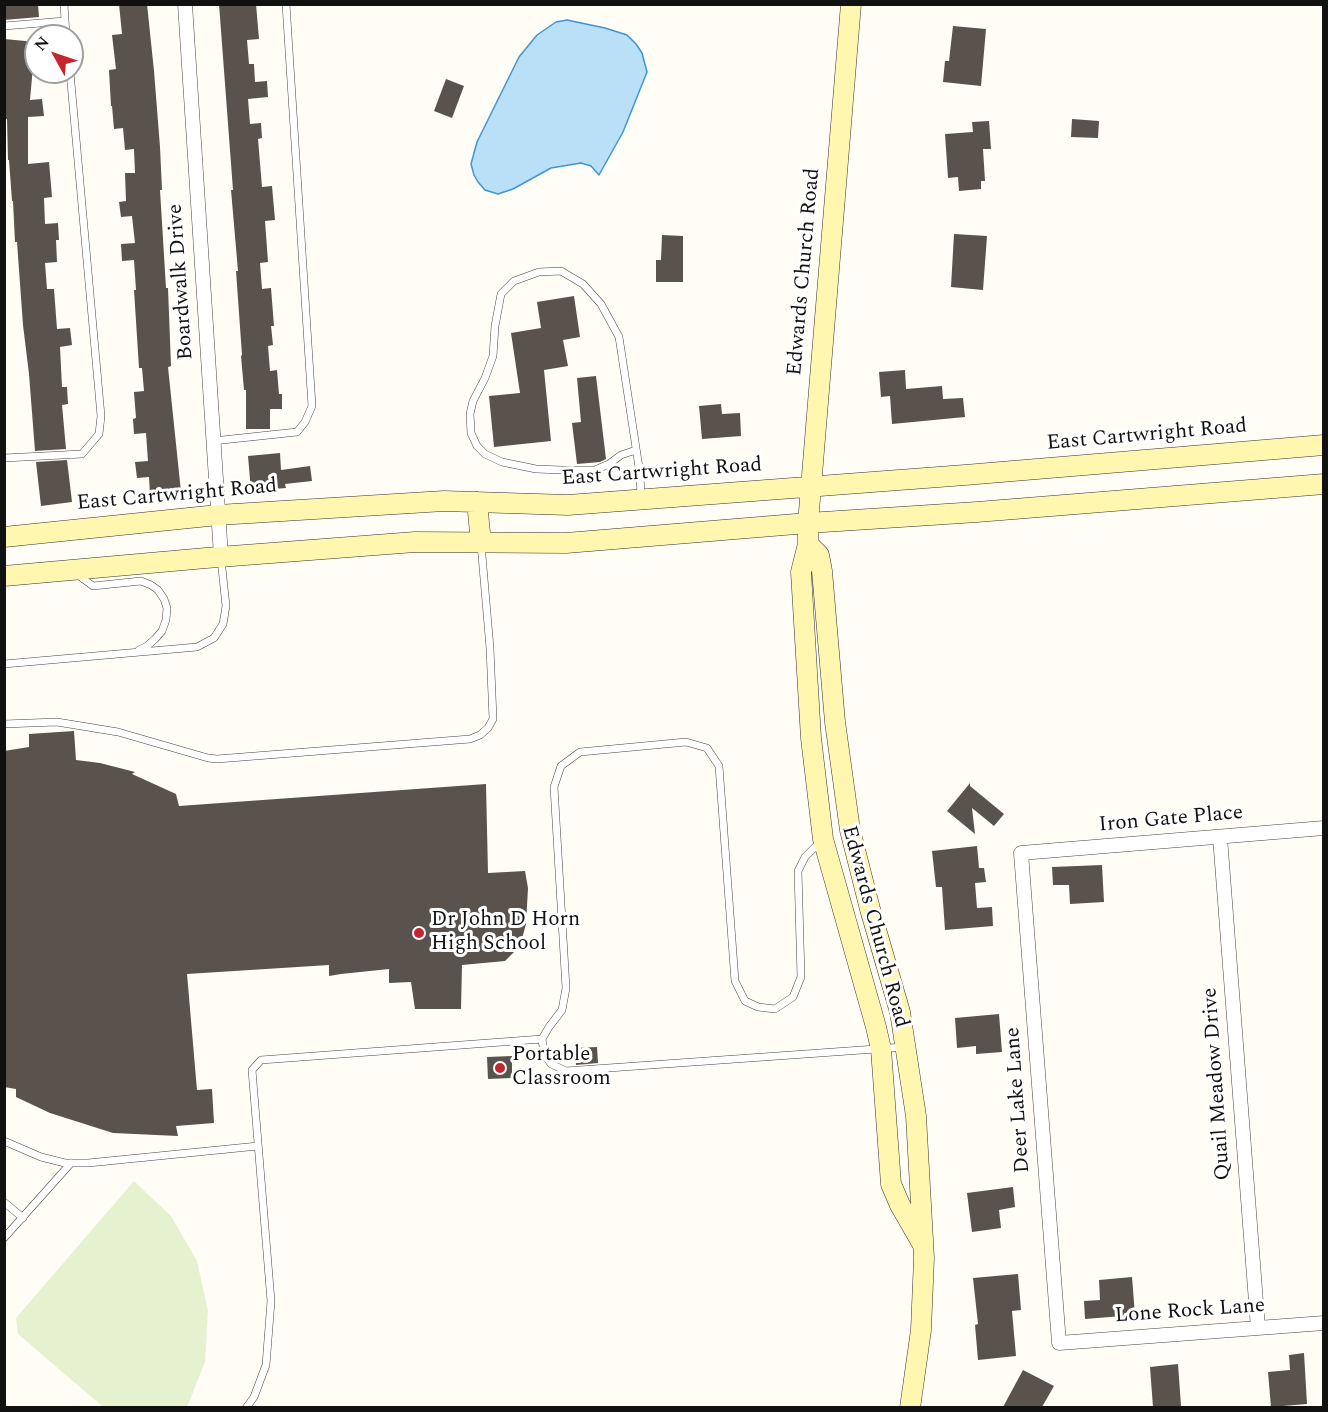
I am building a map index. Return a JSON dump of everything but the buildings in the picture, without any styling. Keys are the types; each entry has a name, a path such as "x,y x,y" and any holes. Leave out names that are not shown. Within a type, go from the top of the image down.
{"main road":[{"name":"Edwards Church Road","path":"851,4 808,544 801,572 812,738 823,839 881,1049 891,1184 923,1245"},
{"name":"East Cartwright Road","path":"5,534 218,515 444,501 568,505 1323,445"},
{"path":"4,576 221,556 415,542 566,543 1323,484"},
{"path":"477,502 481,543"},
{"name":"Edwards Church Road","path":"808,544 819,555 822,571 835,722 850,830 900,1012 916,1116 924,1258 921,1330 910,1407"}],"street":[{"name":"Boardwalk Drive","path":"184,4 221,556"},
{"name":"Iron Gate Place","path":"1021,853 1323,828"},
{"name":"Quail Meadow Drive","path":"1220,837 1258,1328"},
{"name":"Deer Lake Lane","path":"1021,853 1059,1343"},
{"name":"Lone Rock Lane","path":"1059,1343 1323,1323"}],"lane":[{"path":"64,4 65,24"},
{"path":"213,441 297,432 305,422 312,406 286,4"},
{"path":"4,26 65,21"},
{"path":"4,458 82,454 99,434 101,416 71,84"},
{"path":"636,450 621,455 609,465 595,470 562,471 536,469 502,462 485,454 477,446 471,433 470,414 473,401 493,356 495,326 501,294 514,281 539,272 561,271 584,284 601,304 619,337 640,474 641,499"},
{"path":"4,724 57,722 108,730 217,759 470,739 480,735 494,719 481,543"},
{"path":"4,664 197,647 214,638 223,624 226,606 221,556"},
{"path":"72,570 93,585 141,581 158,590 164,599 166,608 166,620 162,631 147,646 132,653"},
{"path":"823,839 805,856 798,872 801,977 794,997 775,1009 758,1007 745,1001 735,981 718,766 707,748 686,742 580,752 570,759 561,766 554,787 566,988 561,1010 542,1039 544,1054 551,1064 566,1071 905,1047"},
{"path":"246,1407 254,1397 266,1365 271,1301 252,1070 261,1060 542,1039"},
{"path":"4,1141 41,1157 65,1163 88,1163 258,1146"},
{"path":"4,1238 71,1163"},
{"path":"4,1202 23,1218"}],"green space":[{"path":"134,1181 171,1216 197,1261 208,1311 205,1362 187,1407 103,1407 18,1334 16,1318"}],"water":[{"path":"567,20 627,35 642,53 647,72 623,132 599,175 591,166 581,163 551,168 513,189 498,194 485,190 474,175 471,164 477,142 519,57 537,35 556,22"}],"place":[{"name":"Dr John D Horn High School","path":"419,933"},
{"name":"Portable Classroom","path":"500,1068"}]}
